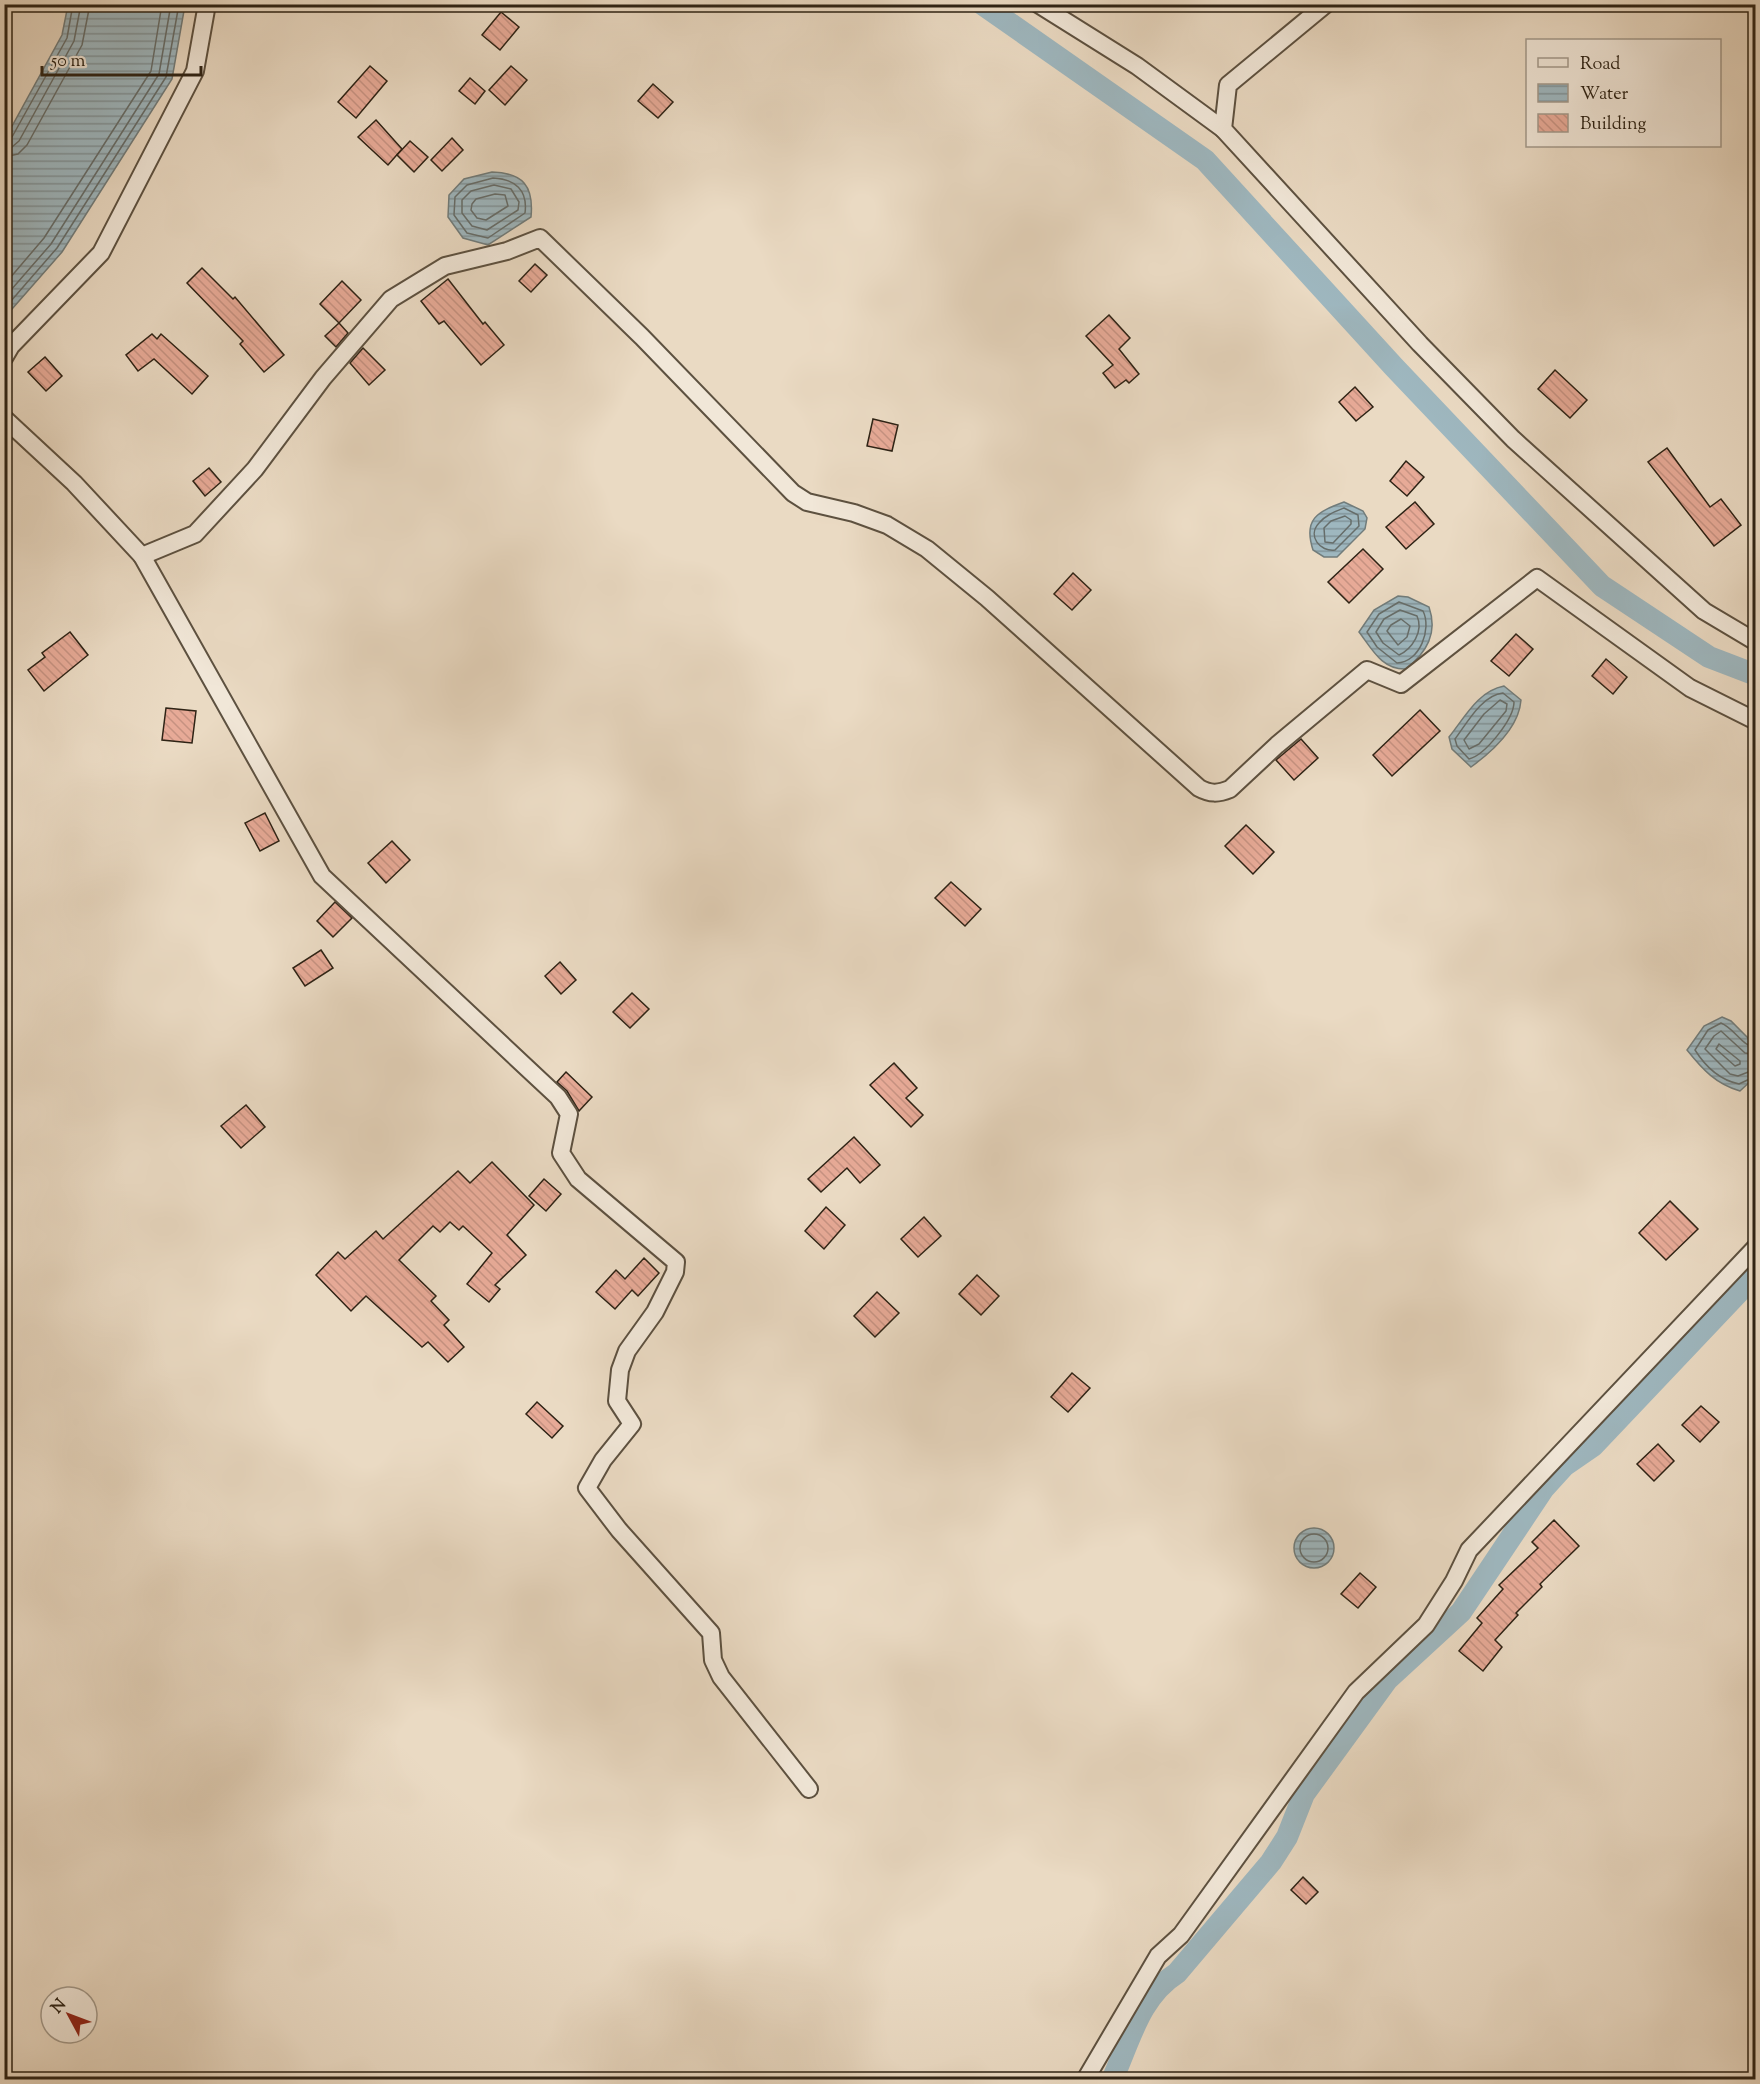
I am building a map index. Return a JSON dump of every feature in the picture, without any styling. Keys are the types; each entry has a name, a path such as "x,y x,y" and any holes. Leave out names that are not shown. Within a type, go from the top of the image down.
{"street":[{"path":"4,358 11,346 101,253 195,71 207,4"},
{"path":"1038,4 1137,66 1223,129 1428,352 1498,424 1704,611 1755,642"},
{"path":"1223,129 1228,85 1326,4"},
{"path":"142,556 195,534 255,470 323,378 391,299 445,266 507,251 540,238 642,337 793,493 807,502 879,521 927,549 987,598 1198,788 1208,793 1220,793 1230,789 1277,745 1368,670 1401,684 1538,578 1690,688 1755,721"},
{"path":"4,418 74,483 142,556 322,876 558,1097 569,1114 561,1153 578,1179 676,1262 675,1272 655,1312 627,1351 620,1370 617,1401 632,1424 603,1460 587,1488 619,1530 711,1633 713,1660 721,1677 808,1789"},
{"path":"1085,2079 1158,1956 1181,1935 1356,1692 1426,1625 1454,1581 1469,1550 1755,1247"}],"water":[{"path":"68,5 185,5 172,79 62,252 5,317 5,139 62,35"},
{"path":"492,172 512,175 524,183 531,197 531,217 488,245 463,238 448,217 449,195 464,179"},
{"path":"1344,502 1363,511 1367,518 1365,529 1337,557 1324,557 1313,550 1310,539 1311,524 1326,509"},
{"path":"1398,596 1408,597 1429,607 1432,625 1425,649 1406,669 1390,666 1384,662 1359,632 1374,610"},
{"path":"1504,686 1521,700 1515,720 1504,738 1471,767 1452,749 1449,737 1479,699"},
{"path":"1722,1017 1731,1021 1755,1045 1755,1077 1740,1091 1710,1075 1687,1050 1704,1026"},
{"path":"1314,1528 1328,1534 1334,1548 1328,1562 1314,1568 1300,1562 1294,1548 1300,1534"}],"building":[{"path":"501,12 519,27 500,50 482,35"},
{"path":"370,66 387,81 356,118 338,102"},
{"path":"511,66 527,80 505,105 489,90"},
{"path":"470,78 485,91 475,104 459,91"},
{"path":"653,84 673,102 658,118 638,101"},
{"path":"376,120 402,149 388,165 358,137"},
{"path":"452,138 463,150 442,171 431,160"},
{"path":"410,141 428,157 414,172 397,155"},
{"path":"535,264 547,275 531,292 519,281"},
{"path":"202,268 233,299 235,297 284,355 264,372 240,344 243,341 187,283"},
{"path":"448,279 483,324 485,322 504,345 481,365 444,321 439,324 421,301"},
{"path":"342,281 361,300 339,323 320,304"},
{"path":"1109,315 1130,338 1119,349 1139,374 1129,383 1126,380 1115,388 1103,373 1113,365 1086,336"},
{"path":"339,323 348,333 336,347 325,336"},
{"path":"152,334 157,339 161,334 208,376 192,394 154,359 138,371 126,355"},
{"path":"363,348 385,370 369,385 350,363"},
{"path":"45,357 62,376 46,391 28,372"},
{"path":"1555,370 1587,400 1570,418 1538,389"},
{"path":"1355,387 1373,407 1356,421 1339,402"},
{"path":"873,419 898,425 892,451 867,446"},
{"path":"1667,448 1710,507 1721,499 1741,525 1714,546 1648,462"},
{"path":"1406,461 1424,477 1407,496 1390,481"},
{"path":"209,468 221,482 205,496 193,481"},
{"path":"1415,502 1434,524 1406,549 1386,527"},
{"path":"1363,549 1383,569 1349,603 1328,582"},
{"path":"1073,573 1091,590 1072,610 1054,594"},
{"path":"70,632 88,655 44,691 28,670 45,657 42,653"},
{"path":"1516,634 1533,649 1509,676 1491,661"},
{"path":"1606,659 1627,677 1613,694 1592,676"},
{"path":"166,708 196,711 192,743 162,740"},
{"path":"1420,710 1440,731 1392,776 1373,755"},
{"path":"1301,739 1318,758 1294,780 1276,760"},
{"path":"265,813 279,841 260,851 245,823"},
{"path":"1246,825 1274,852 1253,874 1225,846"},
{"path":"392,841 410,860 386,883 368,863"},
{"path":"951,882 981,909 965,926 935,898"},
{"path":"335,902 352,918 333,937 317,921"},
{"path":"321,950 333,968 305,986 293,968"},
{"path":"560,962 576,980 561,994 545,976"},
{"path":"632,993 649,1009 630,1028 613,1012"},
{"path":"894,1063 917,1088 906,1098 923,1115 911,1127 870,1085"},
{"path":"566,1072 592,1097 579,1111 567,1091 557,1082"},
{"path":"246,1105 265,1127 241,1148 221,1126"},
{"path":"854,1137 880,1165 860,1183 847,1168 821,1192 808,1179"},
{"path":"492,1162 534,1205 507,1235 526,1255 495,1285 500,1289 489,1302 467,1284 492,1253 463,1226 459,1230 450,1222 440,1232 433,1226 399,1260 436,1296 431,1301 449,1320 444,1325 464,1347 448,1362 428,1342 422,1347 366,1296 351,1311 316,1275 338,1252 345,1259 376,1231 383,1239 458,1171 470,1183"},
{"path":"544,1179 561,1194 546,1211 529,1196"},
{"path":"1670,1201 1698,1229 1666,1260 1639,1233"},
{"path":"826,1207 845,1225 824,1249 805,1231"},
{"path":"924,1217 941,1236 918,1257 901,1239"},
{"path":"644,1258 659,1273 638,1296 632,1290 615,1309 596,1292 616,1270 625,1279"},
{"path":"977,1275 999,1296 981,1315 959,1294"},
{"path":"877,1292 899,1313 875,1337 854,1316"},
{"path":"1072,1373 1090,1388 1068,1412 1051,1397"},
{"path":"537,1402 563,1426 552,1438 526,1414"},
{"path":"1701,1406 1719,1422 1700,1442 1682,1425"},
{"path":"1658,1444 1674,1461 1654,1481 1637,1464"},
{"path":"1554,1520 1579,1546 1540,1584 1542,1587 1516,1613 1518,1615 1495,1640 1502,1647 1483,1671 1459,1651 1482,1623 1477,1618 1503,1589 1499,1585 1538,1548 1532,1542"},
{"path":"1360,1573 1376,1587 1358,1608 1341,1594"},
{"path":"1303,1877 1318,1892 1306,1904 1291,1890"}],"waterway":[{"path":"982,4 1205,160 1394,367 1602,586 1709,657 1756,675"},
{"path":"1112,2080 1144,2007 1153,1994 1177,1973 1271,1862 1287,1837 1304,1794 1387,1680 1461,1612 1544,1488 1564,1466 1593,1446 1756,1274"}]}
